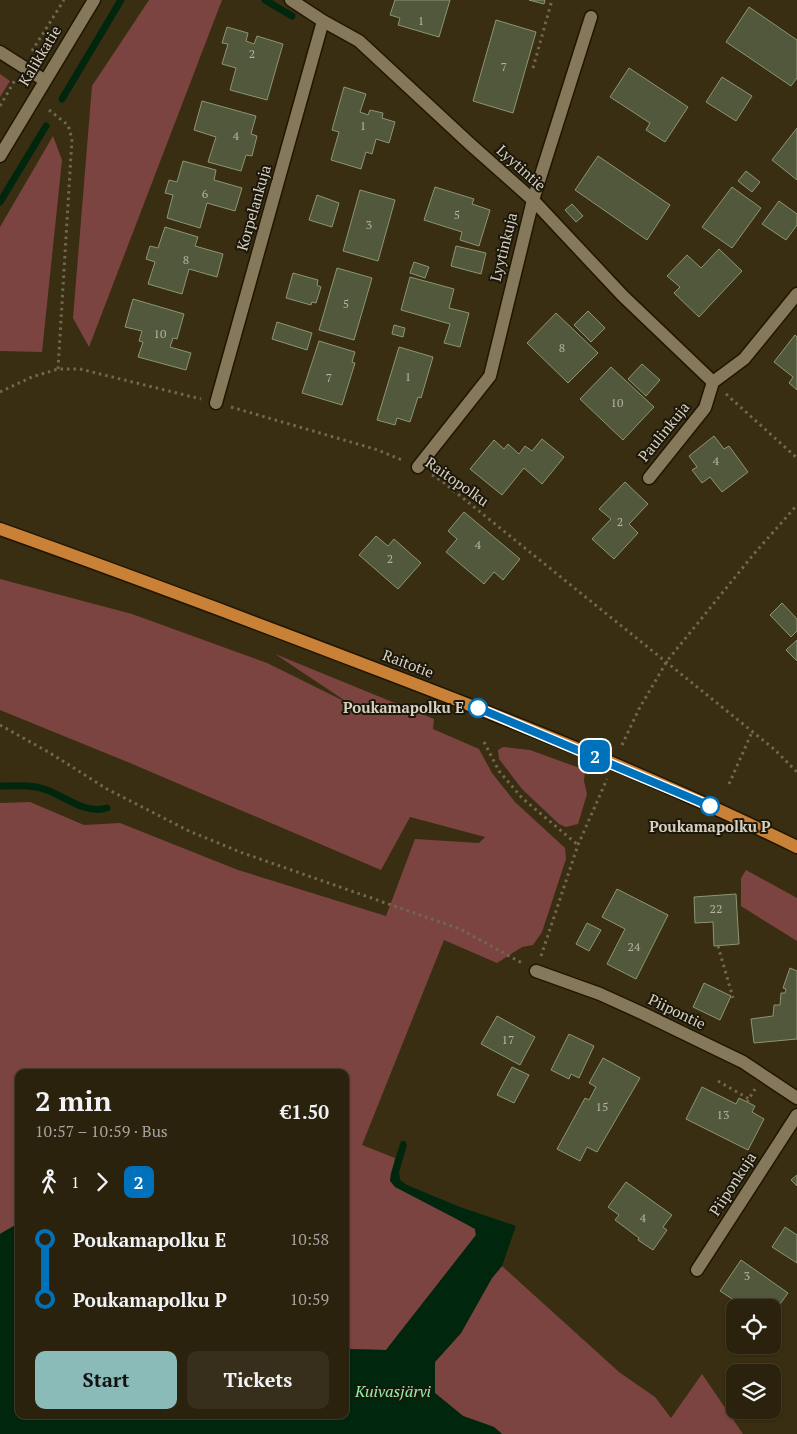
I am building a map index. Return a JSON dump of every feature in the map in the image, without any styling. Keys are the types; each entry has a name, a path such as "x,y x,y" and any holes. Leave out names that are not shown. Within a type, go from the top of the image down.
{"main road":[{"name":"Raitotie","path":"0,529 159,586 478,708 727,812 797,847"}],"street":[{"name":"Kalikkatie","path":"0,156 44,80 94,0"},
{"name":"Lyytintie","path":"291,0 358,41 533,200 623,296 713,382"},
{"name":"Lyytinkuja","path":"418,467 490,376 533,200 591,17"},
{"name":"Korpelankuja","path":"216,403 323,21"},
{"path":"0,52 44,80"},
{"path":"713,382 744,359 797,294"},
{"name":"Paulinkuja","path":"649,478 705,408 713,382"},
{"name":"Piipontie","path":"536,971 600,994 662,1022 743,1062 797,1098"},
{"name":"Piiponkuja","path":"697,1270 797,1115"}],"path":[{"path":"534,68 552,0"},
{"path":"34,98 68,125 72,139 58,369"},
{"name":"Raitopolku","path":"0,392 32,377 58,369 80,369 216,403 378,450 418,467 443,482 668,662 774,749 797,772"},
{"path":"713,382 797,458"},
{"path":"622,745 639,708 668,662 753,554 797,505"},
{"path":"0,725 50,752 106,789 190,831 240,852 460,929 536,971 578,845 607,779"},
{"path":"729,784 752,732"},
{"path":"484,742 499,771 522,798 578,845"},
{"path":"718,946 733,998"},
{"path":"718,1081 749,1099"}],"shaded area":[{"path":"149,0 222,0 89,347 73,318 92,86"},
{"path":"0,74 10,81 0,97"},
{"path":"53,136 62,160 42,352 0,351 0,227"},
{"path":"0,579 132,614 267,663 350,704 275,654 434,719 433,729 479,749 492,773 515,802 565,848 566,859 542,932 533,945 522,947 497,963 444,940 362,1145 395,1158 390,1181 475,1229 476,1235 386,1350 349,1349 349,1069 15,1069 15,1225 0,1234 0,803 30,802 84,825 120,823 238,870 386,916 415,839 479,843 485,837 410,817 381,870 0,710"},
{"path":"503,747 530,750 585,770 584,781 587,794 578,824 566,827 559,824 522,789 499,759 498,750"},
{"path":"746,870 797,898 797,941 741,906 741,878"},
{"path":"502,1266 619,1372 655,1397 671,1418 702,1374 726,1409 726,1419 733,1419 743,1434 502,1434 494,1427 463,1416 435,1393 435,1362 461,1333 492,1278"}],"water":[{"name":"Kuivasjärvi","path":"401,1141 405,1141 407,1145 399,1172 400,1180 407,1185 460,1207 516,1226 502,1266 492,1278 461,1333 435,1362 435,1393 463,1416 494,1427 502,1434 0,1434 0,1234 15,1225 15,1419 349,1419 349,1349 386,1350 476,1235 475,1229 395,1187 390,1181"}],"building":[{"path":"395,0 450,0 439,37 398,25 400,18 390,15"},
{"path":"529,0 545,0 544,4"},
{"path":"749,7 797,40 797,78 791,86 726,42"},
{"path":"496,20 536,32 513,113 473,101"},
{"path":"227,27 248,33 246,41 254,44 257,36 283,44 267,100 230,90 236,68 222,64 228,44 222,43"},
{"path":"629,68 688,107 665,142 646,130 650,123 610,97"},
{"path":"722,77 752,96 736,121 706,102"},
{"path":"344,87 366,94 360,112 368,115 370,110 383,113 382,118 395,122 389,143 376,139 372,154 366,152 361,169 331,160 339,132 332,130"},
{"path":"202,101 256,116 251,134 257,136 252,156 246,155 241,171 208,162 216,137 194,130"},
{"path":"797,128 797,180 772,160"},
{"path":"598,156 670,205 647,240 575,190"},
{"path":"183,161 216,170 214,180 242,188 235,211 207,203 200,228 167,218 173,195 165,193 169,180 177,182"},
{"path":"746,171 760,182 752,192 738,181"},
{"path":"435,187 474,199 472,204 490,210 479,246 460,240 462,232 424,220"},
{"path":"732,187 761,208 732,248 702,227"},
{"path":"360,190 395,200 378,261 343,251"},
{"path":"317,195 339,203 332,227 309,220"},
{"path":"779,201 797,214 797,225 786,240 762,224"},
{"path":"572,204 583,216 576,222 565,210"},
{"path":"165,227 198,237 195,246 223,254 217,277 189,269 182,294 148,284 155,262 146,259 150,246 158,248"},
{"path":"456,246 486,253 481,274 451,266"},
{"path":"719,249 742,271 699,317 674,293 680,287 667,276 687,255 701,268"},
{"path":"414,262 429,267 425,278 410,273"},
{"path":"337,268 372,278 354,340 319,330"},
{"path":"293,273 318,280 317,285 321,287 316,303 312,302 311,305 286,298"},
{"path":"410,277 454,289 449,308 469,313 460,347 444,343 450,324 401,310"},
{"path":"133,299 184,314 177,339 173,338 170,347 191,353 186,370 138,357 143,342 139,341 142,331 125,327"},
{"path":"588,311 605,328 591,342 574,325"},
{"path":"556,313 598,353 568,383 527,343"},
{"path":"277,322 312,333 307,350 272,339"},
{"path":"394,325 405,328 403,337 392,334"},
{"path":"795,335 797,337 797,390 789,383 793,377 774,362"},
{"path":"319,341 355,352 352,362 355,363 342,405 302,393"},
{"path":"399,347 433,357 421,398 418,397 410,422 397,418 395,425 377,420"},
{"path":"642,364 660,380 646,396 628,379"},
{"path":"611,367 654,407 623,440 580,399"},
{"path":"714,436 724,449 729,446 748,472 722,492 710,477 702,483 692,470 697,467 689,456"},
{"path":"542,439 564,457 542,484 524,468 502,495 470,469 494,440 504,449 508,444 519,454 525,446 532,451"},
{"path":"625,482 648,504 629,524 638,533 614,559 592,539 611,519 599,509"},
{"path":"464,512 520,559 503,580 494,572 484,584 446,552 457,539 448,531"},
{"path":"376,536 388,546 394,539 421,563 398,589 359,555"},
{"path":"782,603 797,619 797,631 791,637 770,615"},
{"path":"797,640 797,661 786,650"},
{"path":"617,889 668,915 636,979 607,964 625,929 602,917"},
{"path":"736,894 739,944 714,946 713,922 695,923 694,897"},
{"path":"587,923 601,930 589,951 576,944"},
{"path":"790,968 797,971 797,1039 754,1043 751,1019 773,1016 774,1005 780,1005 781,993 785,993 786,989 783,988"},
{"path":"704,983 731,996 720,1020 693,1007"},
{"path":"497,1016 535,1037 520,1065 481,1044"},
{"path":"569,1034 594,1046 579,1078 571,1074 569,1079 551,1070"},
{"path":"603,1058 640,1078 597,1152 587,1147 580,1161 557,1149 585,1098 589,1100 596,1087 589,1083"},
{"path":"512,1067 529,1075 514,1103 497,1095"},
{"path":"702,1087 736,1104 739,1098 755,1106 752,1112 764,1119 748,1150 686,1119"},
{"path":"797,1175 797,1186 791,1180"},
{"path":"626,1182 672,1215 663,1227 667,1230 653,1250 615,1220 619,1215 608,1207"},
{"path":"785,1227 797,1235 797,1263 772,1247"},
{"path":"741,1260 788,1293 781,1303 781,1299 732,1299 720,1291"}],"waterway":[{"path":"62,99 121,0"},
{"path":"265,0 292,16"},
{"path":"0,202 46,126"},
{"path":"0,786 36,787 45,789 89,809 107,808"}],"bus line":[{"name":"2","path":"478,708 710,806"}],"place":[{"name":"Poukamapolku E","path":"478,708"},
{"name":"Poukamapolku P","path":"710,806"}]}
